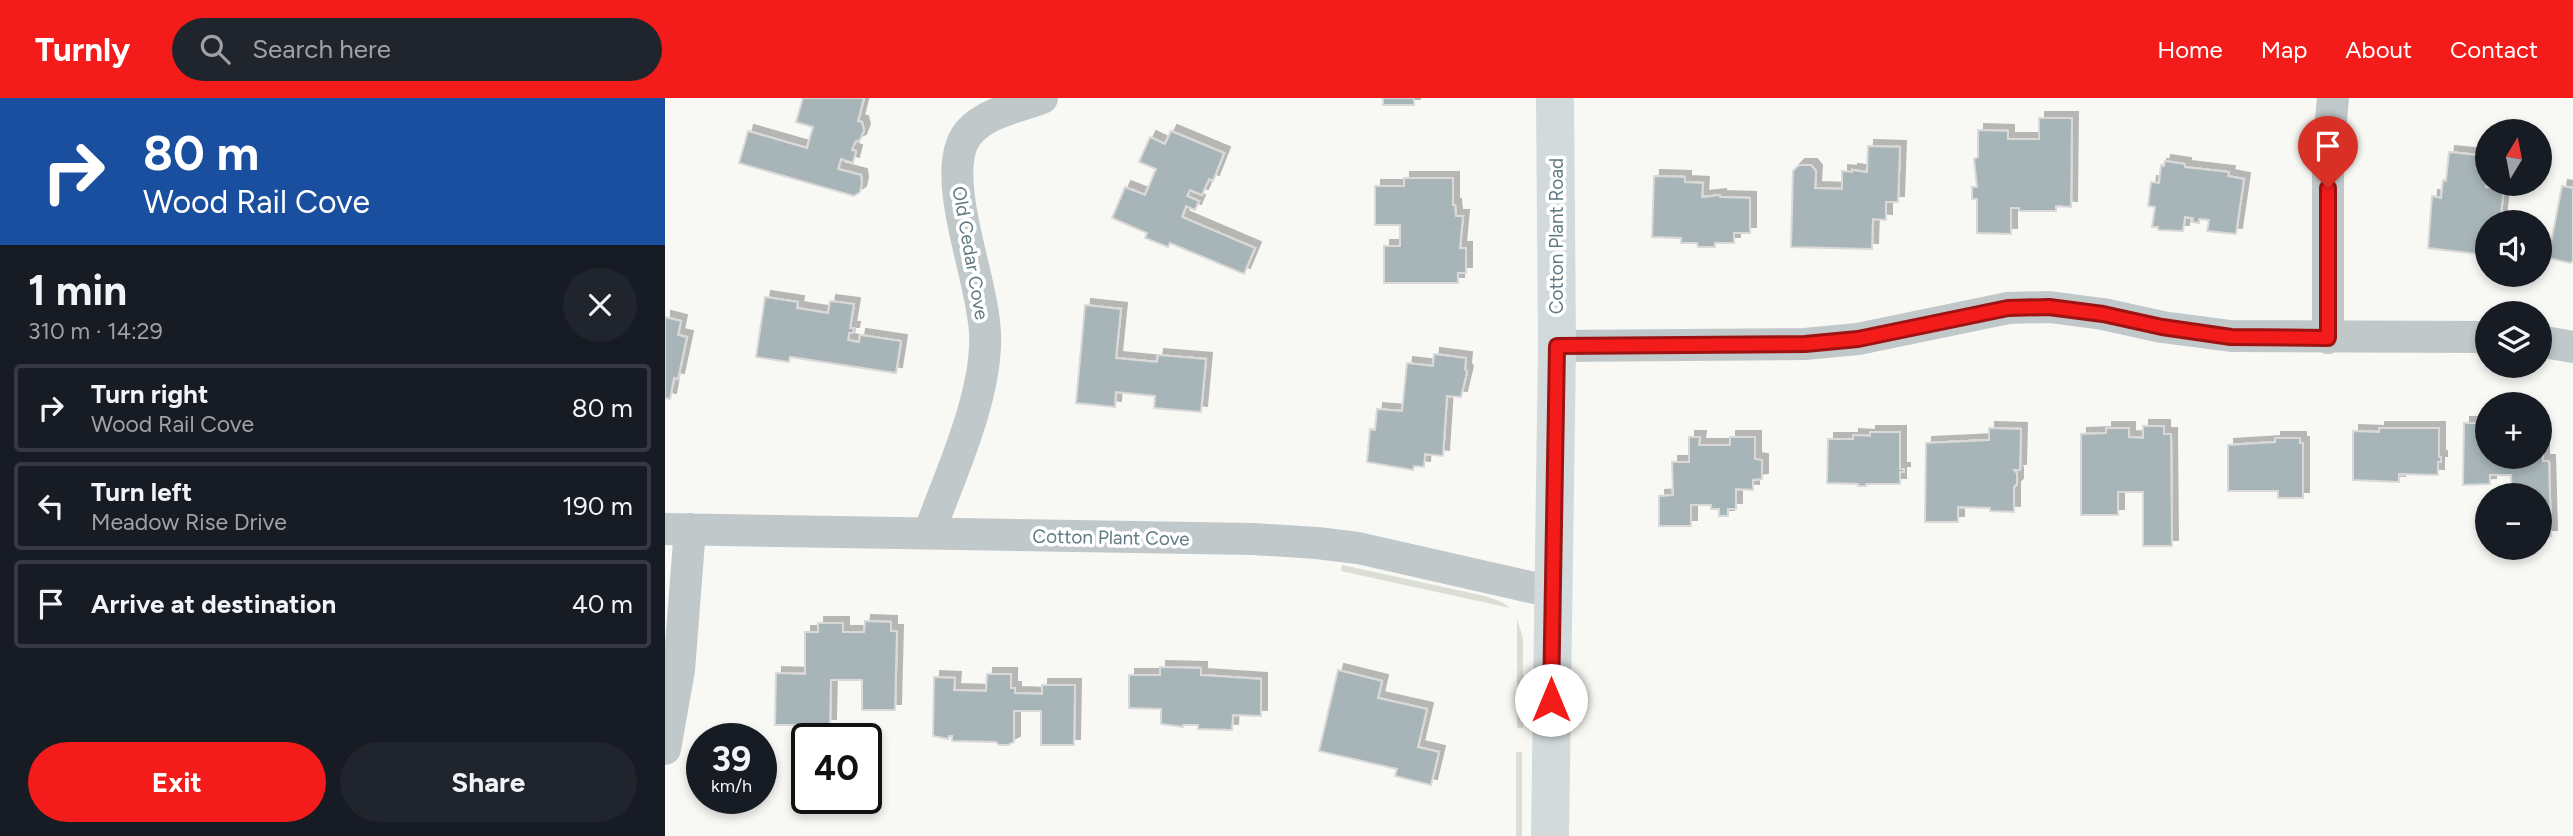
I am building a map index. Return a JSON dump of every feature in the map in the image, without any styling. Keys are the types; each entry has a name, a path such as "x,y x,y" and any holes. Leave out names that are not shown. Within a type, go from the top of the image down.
{"street":[{"name":"Old Cedar Cove","path":"929,533 969,422 984,362 982,303 958,192 957,159 969,131 979,122 1042,98"},
{"name":"Cotton Plant Road","path":"1550,836 1557,346 1555,98"},
{"path":"2328,338 2328,155 2333,98"},
{"path":"1557,346 1805,344 1858,339 2008,308 2049,307 2231,337 2475,337"},
{"path":"2552,343 2573,347"},
{"name":"Cotton Plant Cove","path":"678,529 1253,539 1317,543 1371,551 1552,592"},
{"path":"665,749 679,670 678,529"}],"shaded area":[{"path":"1342,565 1485,596 1510,608 1341,571"},
{"path":"1517,619 1523,638 1523,728 1517,728"},
{"path":"1516,752 1522,752 1522,836 1516,836"}],"building":[{"path":"803,98 864,98 858,121 862,122 864,130 852,150 856,151 853,163 841,159 838,169 861,175 860,192 854,196 739,163 748,131 807,148 813,127 796,122"},
{"path":"1383,98 1414,98 1414,105 1383,105"},
{"path":"2039,118 2072,118 2071,207 2056,206 2056,211 2019,211 2019,208 2011,208 2011,234 1977,233 1977,199 1972,199 1972,187 1977,187 1974,159 1978,157 1978,130 2008,131 2008,139 2039,139"},
{"path":"1171,131 1224,153 1213,181 1209,179 1202,195 1190,190 1187,196 1199,201 1195,210 1186,206 1182,217 1255,248 1244,274 1170,243 1168,247 1145,238 1147,233 1112,218 1125,187 1145,195 1156,169 1139,162 1150,137 1165,144"},
{"path":"1868,146 1900,147 1898,202 1886,202 1886,220 1873,219 1872,249 1791,247 1793,171 1799,165 1811,165 1816,171 1815,188 1842,189 1842,171 1867,172"},
{"path":"2449,152 2475,155 2475,196 2503,196 2501,210 2475,210 2475,254 2428,248 2432,196 2441,198 2443,180 2446,181"},
{"path":"2165,161 2185,164 2185,167 2229,172 2228,176 2244,179 2236,234 2207,231 2209,220 2199,219 2199,223 2192,222 2193,218 2185,217 2183,231 2158,230 2158,227 2152,227 2155,207 2148,206 2151,182 2159,183 2161,165 2164,166"},
{"path":"1654,176 1685,177 1685,182 1703,183 1702,197 1720,195 1750,198 1750,233 1734,233 1734,243 1715,243 1715,247 1681,243 1681,238 1652,237"},
{"path":"1404,178 1453,178 1453,205 1456,216 1463,216 1460,248 1466,248 1466,273 1458,273 1458,283 1384,283 1384,246 1400,246 1400,225 1375,225 1375,186 1404,186"},
{"path":"2562,186 2573,188 2573,261 2570,263 2552,259 2552,237"},
{"path":"765,297 798,302 797,308 828,313 830,301 854,304 850,328 854,328 853,333 849,333 848,340 859,342 860,335 901,341 896,373 790,357 789,362 756,357"},
{"path":"1085,305 1121,309 1116,358 1157,362 1158,355 1206,359 1201,412 1154,408 1155,396 1116,392 1115,407 1076,403"},
{"path":"665,317 681,321 678,335 687,337 678,379 674,378 670,399 665,398"},
{"path":"1434,354 1466,358 1467,372 1461,397 1447,396 1443,456 1425,454 1424,467 1414,466 1413,470 1367,462 1370,429 1375,430 1377,409 1402,411 1407,363 1433,366"},
{"path":"2464,423 2475,423 2475,469 2549,469 2550,483 2511,483 2511,475 2490,475 2490,483 2463,485"},
{"path":"2143,426 2164,426 2164,434 2171,434 2172,546 2143,546 2143,492 2118,492 2118,515 2081,515 2081,434 2106,433 2106,428 2129,428 2129,437 2143,438"},
{"path":"1989,428 2021,429 2020,470 2014,470 2017,473 2017,484 2014,487 2014,512 1958,507 1958,522 1925,522 1926,443 1989,440"},
{"path":"2379,428 2439,428 2441,462 2438,462 2438,475 2399,474 2399,482 2353,480 2353,431 2379,432"},
{"path":"1870,432 1900,432 1900,469 1904,469 1904,472 1900,472 1900,484 1858,486 1827,483 1828,439 1853,439 1853,435 1870,436"},
{"path":"1689,437 1700,437 1699,445 1730,445 1730,437 1755,437 1755,459 1762,460 1762,479 1753,480 1753,490 1736,489 1736,509 1728,509 1728,516 1719,516 1719,509 1711,509 1711,505 1691,505 1691,526 1659,526 1659,496 1673,495 1672,462 1689,462"},
{"path":"2275,438 2300,438 2300,443 2303,443 2303,498 2278,498 2278,491 2228,491 2228,445 2275,442"},
{"path":"865,621 891,622 891,631 897,631 895,710 862,710 862,680 831,680 830,723 777,725 776,673 805,674 805,632 818,632 818,623 843,623 843,632 864,632"},
{"path":"1160,667 1201,668 1201,675 1261,679 1261,716 1233,715 1232,730 1198,729 1198,725 1183,727 1161,724 1161,709 1129,708 1129,675 1160,675"},
{"path":"1338,670 1382,681 1378,698 1427,709 1418,747 1439,752 1431,785 1395,776 1397,769 1319,751"},
{"path":"987,674 1011,674 1011,688 1015,688 1015,693 1042,694 1042,685 1075,685 1074,745 1041,745 1041,711 1014,711 1014,742 1008,745 999,745 996,742 952,741 952,736 948,739 933,736 934,677 955,678 954,690 986,691"}],"route":[{"path":"1551,700 1557,346 1805,344 1858,339 2008,308 2049,307 2231,337 2328,338 2328,188"}]}
